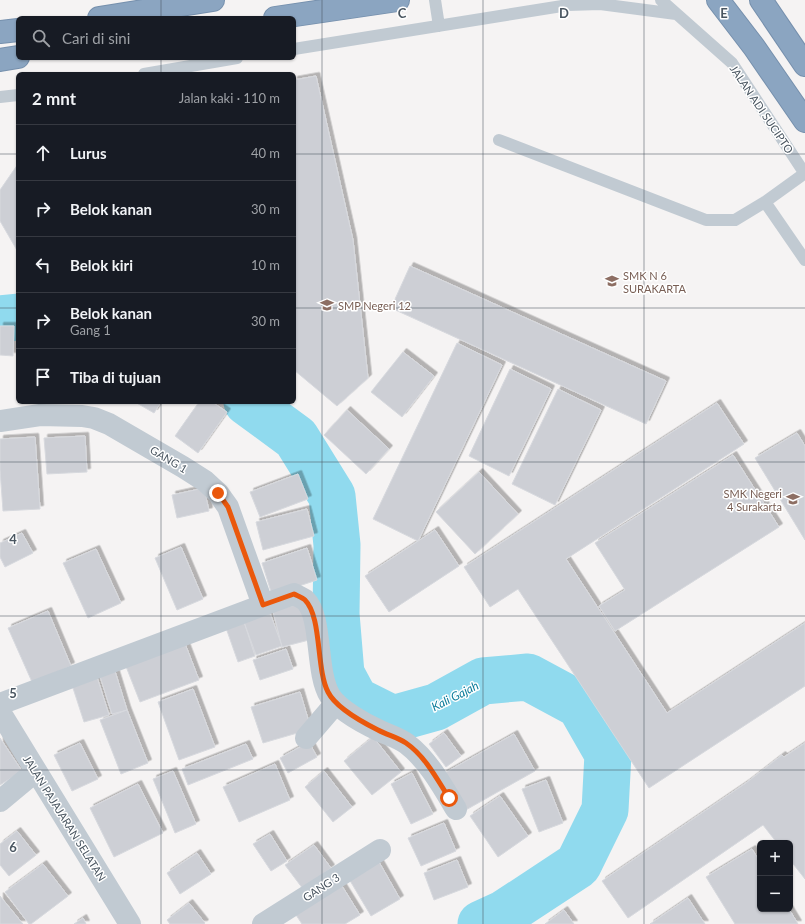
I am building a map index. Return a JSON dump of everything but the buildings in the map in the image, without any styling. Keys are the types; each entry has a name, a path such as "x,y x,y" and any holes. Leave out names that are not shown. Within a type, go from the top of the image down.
{"highway":[{"path":"112,16 213,0"},
{"path":"289,16 398,0"},
{"path":"718,0 754,47 805,121"},
{"path":"761,0 805,65"},
{"path":"0,32 16,30"},
{"path":"0,60 16,57"}],"street":[{"name":"GANG 1","path":"0,421 40,415 94,418 109,424 205,481 218,493 228,507 263,605"},
{"path":"0,704 294,594 305,600 312,611 321,667 327,691 336,703 365,723 406,743 418,753 456,809"},
{"path":"306,738 336,703"},
{"name":"JALAN PAJAJARAN SELATAN","path":"0,712 130,924"},
{"path":"0,801 36,771"},
{"name":"GANG 3","path":"263,924 380,850"}],"lane":[{"path":"434,0 439,26"},
{"name":"JALAN ADI SUCIPTO","path":"660,0 732,63 805,174"},
{"path":"296,49 568,5 600,4 676,14"},
{"path":"156,72 225,60"},
{"path":"0,97 16,95"},
{"path":"499,140 706,220 735,220 765,202 805,174"},
{"path":"765,202 805,260"}],"waterway":[{"name":"Kali Gajah","path":"0,319 16,317"},
{"name":"Kali Gajah","path":"250,404 296,438 332,496 337,545 336,614 341,674 355,700 393,719 436,707 483,681 528,677 580,705 608,754 605,810 578,865 505,913 481,924"}],"place":[{"name":"SMK N 6 SURAKARTA","path":"612,281"},
{"name":"SMP Negeri 12","path":"327,305"},
{"name":"SMK Negeri 4 Surakarta","path":"793,499"}],"route":[{"path":"218,493 228,507 263,605 294,594 305,600 312,611 321,667 327,691 331,698 365,723 406,743 418,753 449,798"}]}
